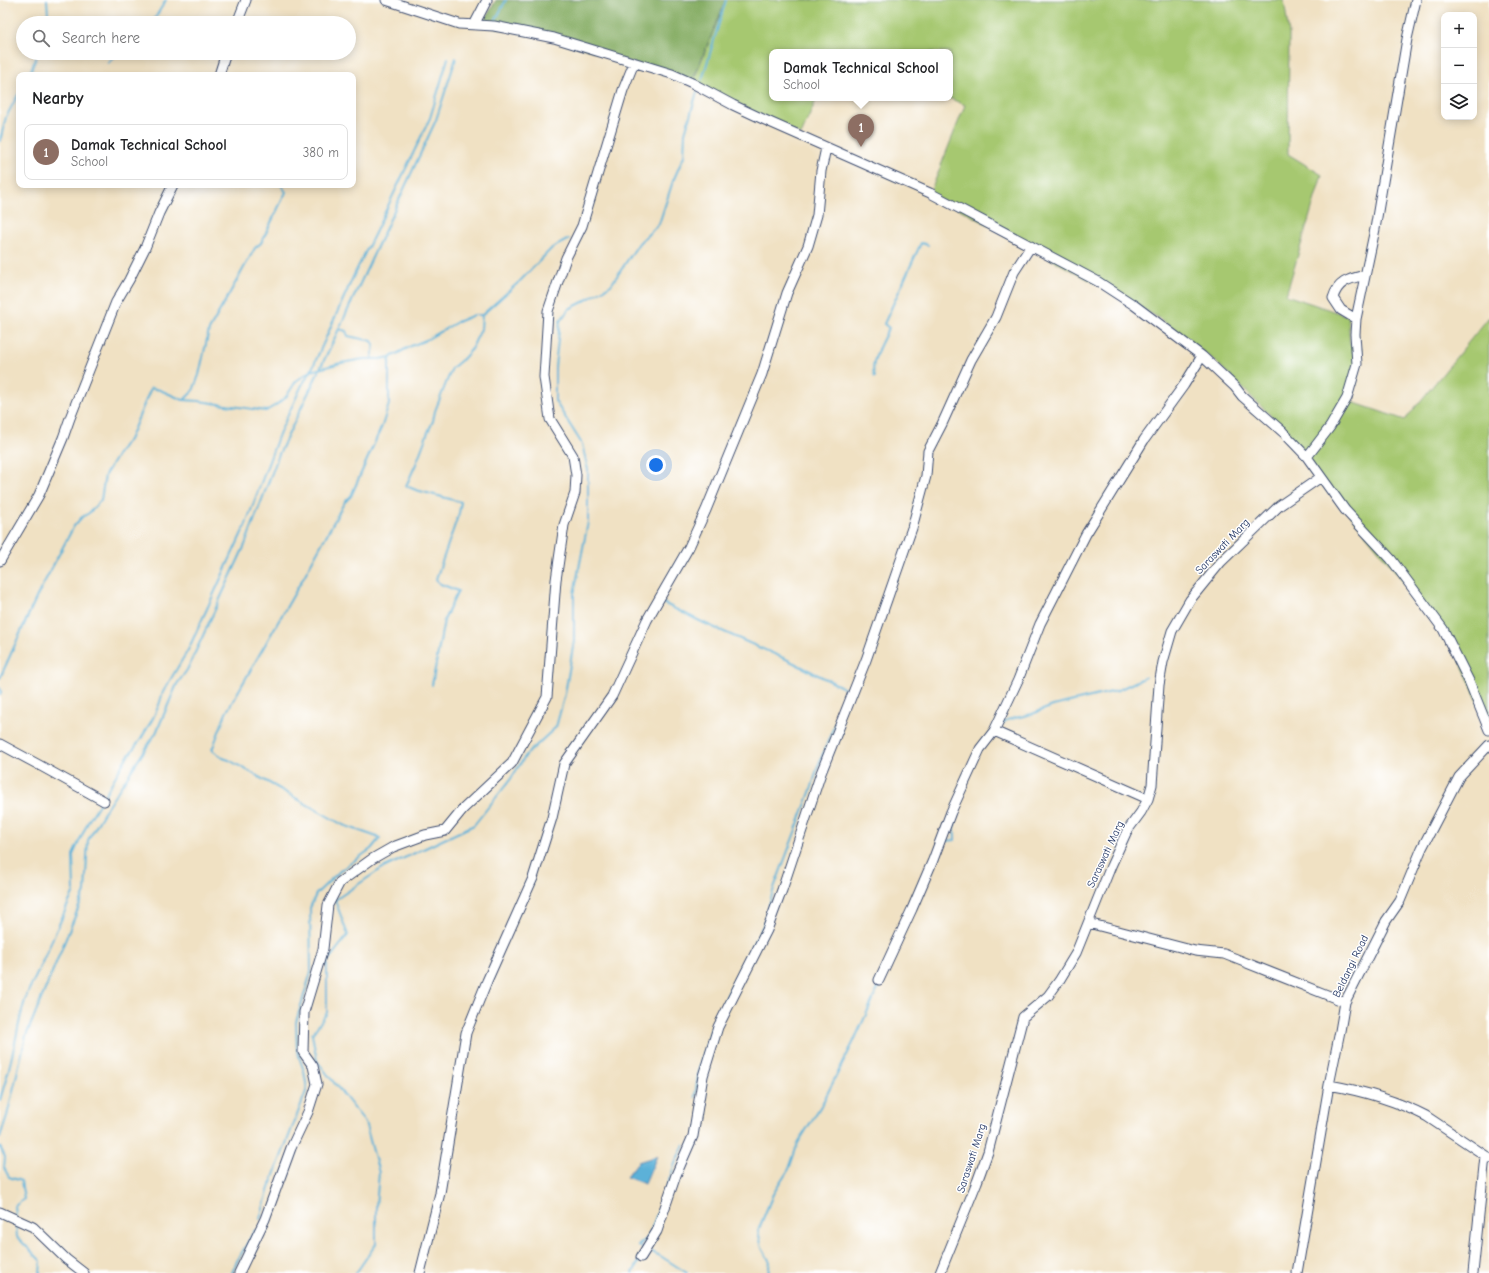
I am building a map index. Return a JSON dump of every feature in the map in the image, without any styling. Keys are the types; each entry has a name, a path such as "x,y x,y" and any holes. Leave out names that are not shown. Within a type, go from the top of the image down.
{"street":[{"path":"239,16 246,0"},
{"path":"386,0 459,24 494,26 554,38 672,74 692,83 733,106 930,193 1097,282 1134,305 1202,356 1235,387 1242,396 1283,432 1307,457 1345,510 1391,559 1443,629 1469,681 1489,730"},
{"path":"474,24 487,0"},
{"path":"1307,457 1330,427 1347,398 1357,364 1354,334 1356,319 1375,228 1411,19 1416,0"},
{"path":"220,72 224,60"},
{"path":"239,1273 265,1219 291,1148 308,1112 317,1084 313,1066 303,1052 304,1012 323,948 328,905 340,882 372,859 392,847 425,835 445,831 463,809 512,762 548,697 556,580 564,525 575,493 576,475 574,456 550,419 544,377 548,311 566,258 582,226 623,90 634,63"},
{"path":"420,1273 440,1193 466,1033 487,981 533,878 552,818 564,764 612,696 646,620 689,547 706,510 762,374 787,293 808,246 817,215 821,171 826,148"},
{"path":"0,561 39,496 64,438 70,418 116,302 130,280 172,188"},
{"path":"642,1257 657,1231 676,1175 693,1136 703,1076 718,1027 766,930 821,774 866,660 912,528 926,476 928,451 971,360 996,317 1014,272 1031,246"},
{"path":"1356,319 1341,310 1333,298 1336,290 1343,282 1365,275"},
{"path":"879,980 930,867 954,805 980,749 994,731 1018,680 1040,624 1086,534 1140,446 1184,385 1202,356"},
{"name":"Saraswati Marg","path":"940,1273 988,1152 1023,1017 1048,996 1076,953 1105,879 1127,831 1141,812 1148,799 1152,785 1159,685 1163,662 1172,631 1190,600 1221,562 1279,506 1321,477"},
{"path":"994,731 1148,799"},
{"path":"0,744 40,764 104,801"},
{"name":"Beldangi Road","path":"1297,1273 1329,1085 1345,1002 1386,921 1400,901 1422,848 1459,777 1489,745"},
{"path":"1088,923 1194,950 1224,954 1345,1002"},
{"path":"1329,1085 1358,1090 1416,1110 1487,1157 1473,1273"},
{"path":"1,1213 33,1227 66,1259 84,1273"}],"green space":[{"path":"496,0 726,0 692,82 554,39 482,25"},
{"path":"726,0 1284,0 1289,34 1288,154 1322,175 1286,295 1348,316 1350,345 1362,349 1349,401 1405,420 1489,317 1489,727 1452,642 1271,416 1215,361 1159,318 930,193 965,105 953,100 953,49 769,49 769,101 816,101 801,135 693,82"}],"water":[{"path":"657,1156 645,1184 626,1177 638,1162"}],"waterway":[{"path":"47,0 48,16"},
{"path":"156,16 166,0"},
{"path":"496,19 506,0"},
{"path":"702,80 726,0"},
{"path":"103,798 125,760 141,739 152,720 163,692 188,650 246,524 279,434 302,385 311,371 354,275 430,118 448,58"},
{"path":"372,358 374,345 372,341 348,336 346,331 339,329 436,120 456,58"},
{"path":"30,72 35,60"},
{"path":"108,63 111,60"},
{"path":"356,1273 376,1244 376,1206 379,1173 365,1122 317,1061 312,1034 327,1013 327,962 348,935 335,900 381,869 474,825 510,780 526,755 556,727 565,694 574,641 574,594 588,522 588,470 582,444 555,401 555,367 560,321 569,309 611,285 639,243 659,224 673,181 684,156 685,133 697,92"},
{"path":"0,141 6,117 16,99"},
{"path":"184,400 193,391 199,375 209,330 255,248 261,243 286,192 283,188"},
{"path":"0,678 37,596 74,526 101,500 105,475 123,446 129,440 151,388 160,390 183,400 266,411 286,397 296,381 311,371 341,363 364,359 391,357 426,340 457,322 474,315 482,315 520,281 552,248 569,239"},
{"path":"875,377 873,366 880,345 889,328 884,324 921,243 928,245"},
{"path":"432,685 444,620 458,591 438,583 436,579 459,513 461,502 406,486 433,421 435,411 452,368 471,350 481,329 482,315"},
{"path":"0,1137 7,1116 26,1036 85,892 88,840 106,809 156,733 177,684 187,670 245,545 279,454 339,329"},
{"path":"260,1219 269,1188 307,1089 304,1071 297,1051 296,1022 311,972 310,908 316,894 341,870 371,849 380,838 343,825 223,758 212,750 226,713 344,503 351,496 382,426 389,404 389,363 391,357"},
{"path":"661,602 706,624 788,660 848,691 818,766 812,787 774,888 763,926 741,966 711,1030 699,1068 695,1097"},
{"path":"1002,724 1007,720 1032,714 1053,706 1116,691 1146,677"},
{"path":"0,688 0,695"},
{"path":"0,1100 10,1064 22,1009 74,891 73,855 89,820 101,801"},
{"path":"943,841 955,840 954,815"},
{"path":"768,1273 770,1262 762,1248 758,1231 773,1194 789,1169 798,1143 822,1104 853,1043 881,982"},
{"path":"644,1248 638,1246 649,1236 676,1161 684,1145"},
{"path":"0,1147 5,1157 4,1168 9,1177 21,1181 24,1199 15,1206 16,1216"},
{"path":"16,1222 17,1237 41,1261 40,1273"},
{"path":"232,1273 237,1261 255,1230"},
{"path":"648,1250 687,1273"},
{"path":"633,1273 640,1259"}],"place":[{"name":"Damak Technical School","path":"861,147"}]}
